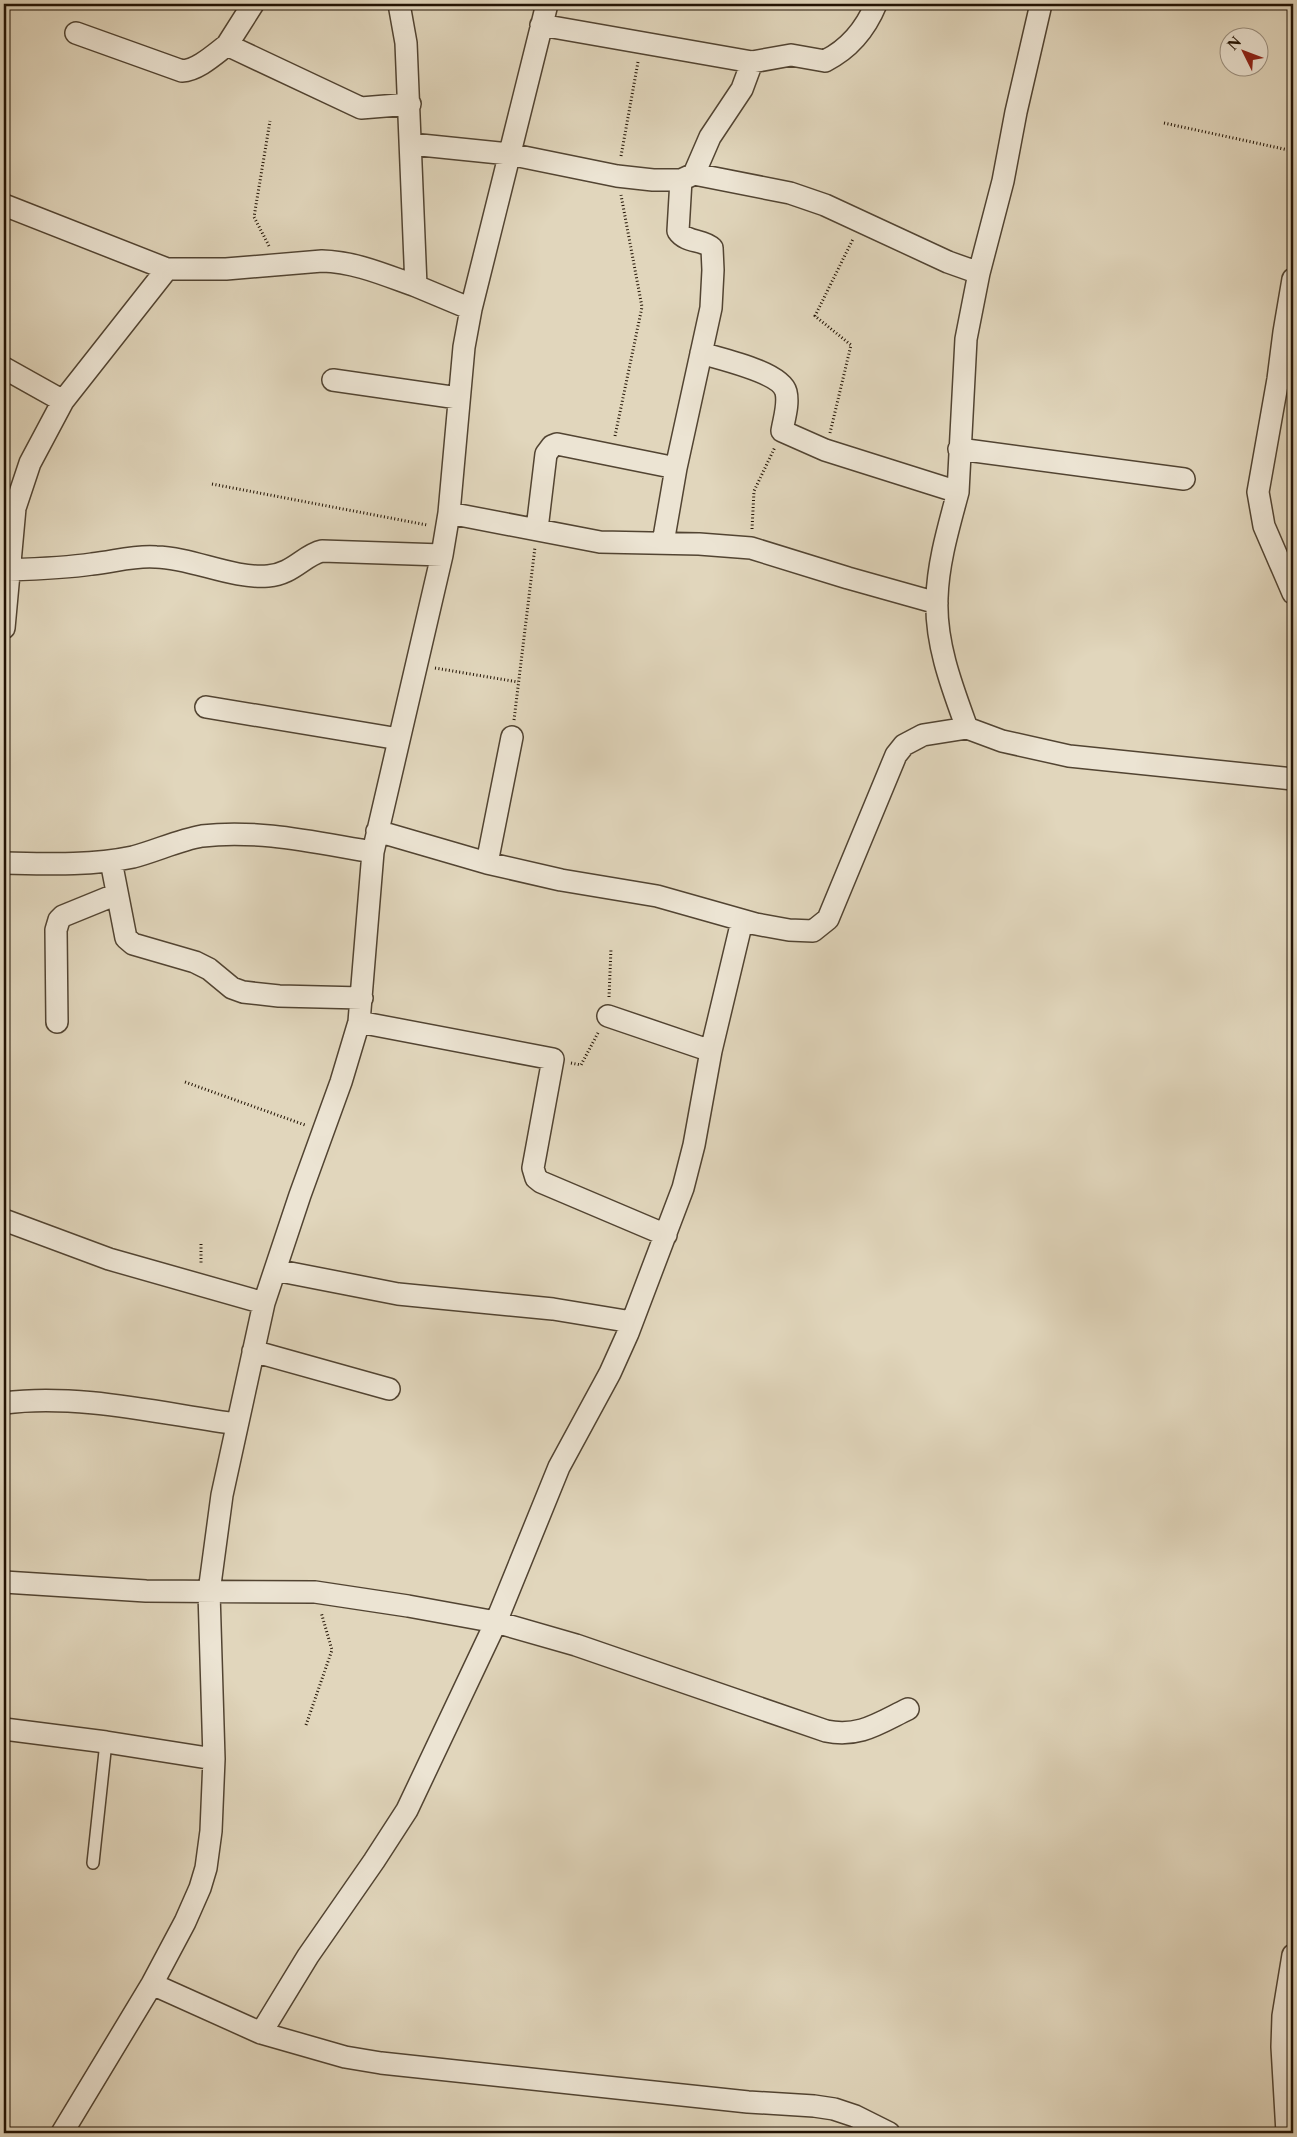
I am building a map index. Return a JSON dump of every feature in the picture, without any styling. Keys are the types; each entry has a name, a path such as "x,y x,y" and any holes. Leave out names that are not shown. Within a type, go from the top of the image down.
{"street":[{"path":"76,33 182,70 187,70 206,61 227,45 253,4"},
{"path":"399,4 406,43 410,104 416,286"},
{"path":"62,2133 152,1984 185,1922 200,1888 206,1868 211,1831 214,1759 209,1592 222,1495 264,1303 300,1195 324,1132 359,1022 373,852 417,665 448,521 458,398 471,309 547,4"},
{"path":"541,25 752,62 791,55 825,62 858,35 869,21 876,4"},
{"path":"967,728 951,683 942,650 937,603 939,572 958,492 966,339 979,273 1003,181 1016,112 1041,4"},
{"path":"227,45 361,108 410,104"},
{"path":"663,543 676,468 711,308 714,252 710,245 683,237 678,231 687,177 742,89 752,62"},
{"path":"411,144 509,154 617,176 653,180 687,177 790,192 825,205 860,223 948,262 979,273"},
{"path":"4,205 166,269 226,269 338,262 370,269 471,309"},
{"path":"4,628 9,570 9,508 30,463 63,401 166,269"},
{"path":"1293,279 1275,398 1258,492 1264,526 1293,593"},
{"path":"701,354 762,372 780,382 787,393 782,431 825,450 958,492"},
{"path":"4,368 63,401"},
{"path":"332,380 458,398"},
{"path":"537,529 548,450 557,444 676,468"},
{"path":"959,449 1184,479"},
{"path":"448,521 537,529 614,544 663,543 751,548 937,603"},
{"path":"9,570 67,568 156,556 201,564 245,575 270,576 283,573 317,552 322,551 442,554"},
{"path":"206,707 399,740"},
{"path":"377,831 488,863 552,878 657,896 742,921 800,932 813,931 828,919 869,816 896,755 904,745 923,734 967,728 1002,741 1069,756 1293,779"},
{"path":"488,863 512,737"},
{"path":"4,863 52,864 111,861 155,851 192,838 212,836 260,835 373,852"},
{"path":"111,861 126,938 129,942 195,962 209,969 238,990 279,996 362,998"},
{"path":"57,1022 56,930 59,920 63,916 117,894"},
{"path":"261,2033 308,1956 374,1862 407,1810 496,1622 558,1467 610,1373 632,1322 683,1188 694,1145 710,1050 742,921"},
{"path":"608,1016 710,1050"},
{"path":"359,1022 553,1059 533,1168 536,1178 540,1182 666,1235"},
{"path":"4,1220 109,1259 264,1303"},
{"path":"276,1270 398,1294 553,1309 632,1322"},
{"path":"253,1351 390,1389"},
{"path":"5,1403 55,1400 82,1402 237,1424"},
{"path":"4,1582 137,1591 315,1592 496,1622 576,1645 826,1731 842,1734 866,1728 908,1709"},
{"path":"4,1729 106,1742 214,1759"},
{"path":"1287,2133 1282,2047 1283,2016 1293,1954"},
{"path":"152,1984 261,2033 345,2057 381,2063 643,2092 748,2102 790,2103 834,2109 855,2116 889,2133"}],"lane":[{"path":"93,1863 106,1742"}],"path":[{"path":"612,454 642,307 617,176 641,44"},
{"path":"270,121 254,216 278,265"},
{"path":"1164,123 1293,151"},
{"path":"825,450 851,345 815,316 860,223"},
{"path":"751,548 754,492 782,431"},
{"path":"212,484 448,521"},
{"path":"512,737 537,529"},
{"path":"417,665 518,682"},
{"path":"553,1059 581,1065 608,1016 611,948"},
{"path":"185,1082 324,1132"},
{"path":"4,1508 8,1479 5,1403"},
{"path":"306,1725 332,1650 315,1592"}]}
